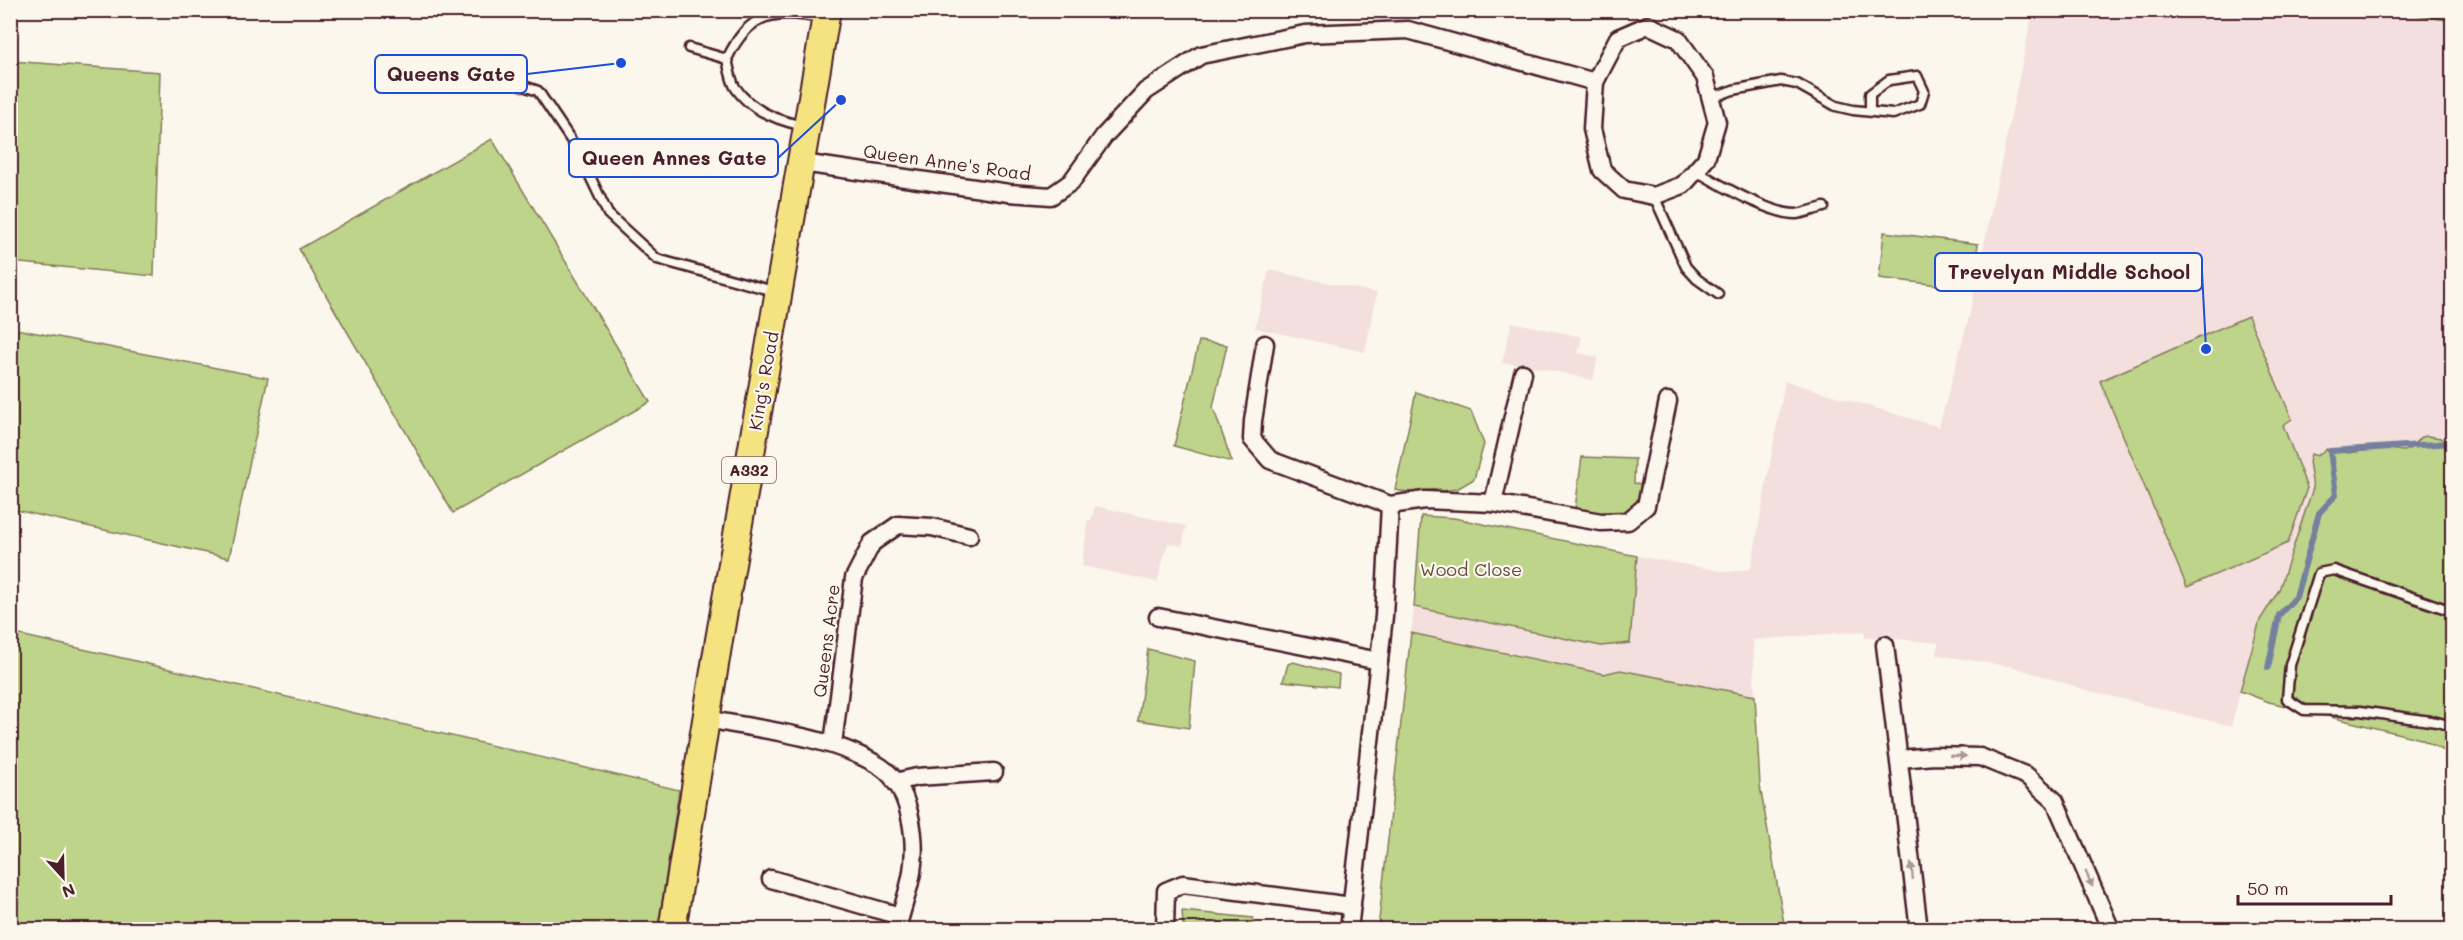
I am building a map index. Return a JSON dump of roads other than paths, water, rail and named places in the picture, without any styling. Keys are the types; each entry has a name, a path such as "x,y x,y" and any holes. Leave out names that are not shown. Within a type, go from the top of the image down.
{"main road":[{"name":"King's Road","path":"672,930 827,15"}],"street":[{"path":"1648,25 1678,39 1705,77 1717,122 1706,159 1683,184 1654,196 1624,190 1602,170 1592,129 1595,82 1618,38 1648,25"},
{"name":"Queen Anne's Road","path":"802,163 1009,193 1051,196 1071,182 1104,136 1146,91 1201,55 1305,34 1408,30 1595,82"},
{"path":"1264,344 1252,421 1252,439 1270,460 1390,505 1425,500 1492,503 1601,522 1628,521 1646,506 1668,401"},
{"path":"1492,503 1523,373"},
{"path":"1349,930 1379,661 1390,505"},
{"name":"Queens Acre","path":"833,744 854,578 872,543 898,525 932,527 969,536"},
{"path":"1158,617 1379,661"},
{"path":"1885,645 1919,930"},
{"path":"706,719 833,744 882,768 895,782 903,796 912,834 912,872 898,923 771,879"},
{"path":"1900,759 1934,756 1980,757 2027,776 2055,801 2111,930"},
{"path":"895,782 917,777 994,772"},
{"path":"1165,930 1166,891 1183,884 1352,906"}],"lane":[{"path":"807,127 768,115 752,103 735,86 727,59 737,38 763,14 827,15"},
{"path":"689,48 727,59"},
{"path":"464,64 538,91 577,149 608,214 657,260 780,293"},
{"path":"1711,98 1733,90 1781,81 1797,84 1836,106 1853,110 1893,114 1920,104 1924,91 1917,76 1889,80 1870,94 1870,111"},
{"path":"1696,171 1731,191 1772,208 1796,214 1824,207"},
{"path":"1654,196 1686,267 1696,279 1718,294"},
{"path":"2452,611 2334,570 2319,573 2290,665 2287,699 2304,710 2360,711 2452,726"}],"waterway":[{"path":"2268,668 2279,615 2296,597 2319,513 2336,495 2330,451 2452,443"}],"place":[{"name":"Queens Gate","path":"621,63"},
{"name":"Queen Annes Gate","path":"841,100"},
{"name":"Trevelyan Middle School","path":"2206,349"}],"park label":[{"name":"Wood Close","path":"1471,570"}]}
